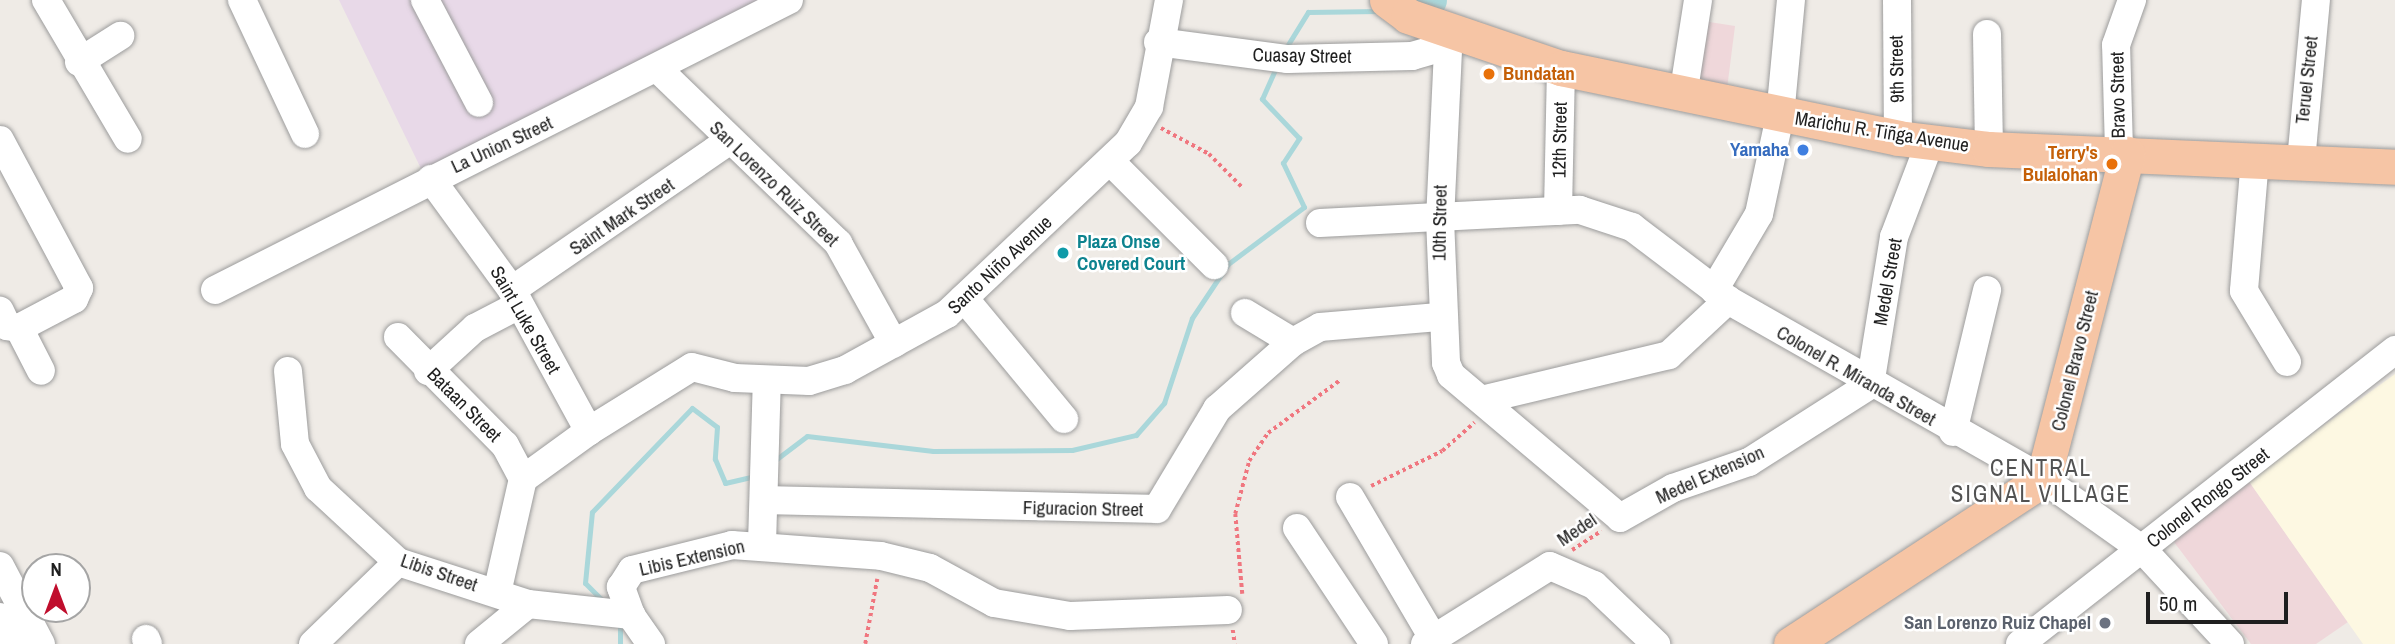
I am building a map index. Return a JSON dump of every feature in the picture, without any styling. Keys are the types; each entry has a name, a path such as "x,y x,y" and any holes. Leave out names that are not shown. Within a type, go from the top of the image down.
{"main road":[{"name":"Marichu R. Tiñga Avenue","path":"1387,0 1408,16 1447,37 1561,68 1780,116 1914,140 1989,149 2123,152 2395,167"},
{"name":"Colonel Bravo Street","path":"2043,479 2123,152"},
{"path":"1791,644 2043,479"}],"street":[{"path":"46,0 79,62 128,139"},
{"path":"243,0 305,134"},
{"path":"425,0 479,103"},
{"name":"La Union Street","path":"215,290 431,179 660,71 789,0"},
{"name":"Santo Niño Avenue","path":"523,479 589,431 692,368 767,380 833,374 894,344 964,298 1111,162 1144,118 1169,0"},
{"path":"1684,96 1698,0"},
{"path":"1489,403 1669,355 1721,295 1759,214 1780,116 1791,0"},
{"name":"9th Street","path":"1897,0 1914,140"},
{"name":"Bravo Street","path":"2123,152 2116,45 2132,0"},
{"name":"Teruel Street","path":"2301,161 2316,0"},
{"path":"1987,34 1989,149"},
{"path":"79,62 120,36"},
{"name":"Cuasay Street","path":"1158,42 1275,58 1412,56 1447,37"},
{"name":"10th Street","path":"1447,37 1439,317 1451,375 1489,403 1620,519"},
{"name":"12th Street","path":"1558,211 1561,68"},
{"name":"San Lorenzo Ruiz Street","path":"660,71 729,141 838,243 894,344"},
{"path":"0,140 10,185 79,288 74,299 9,319 41,371"},
{"name":"Medel Street","path":"1870,385 1894,237 1914,140"},
{"name":"Saint Mark Street","path":"429,371 475,328 729,141"},
{"path":"2255,159 2245,290 2287,362"},
{"path":"1111,162 1214,265"},
{"name":"Saint Luke Street","path":"431,179 516,297 589,431"},
{"name":"Colonel R. Miranda Street","path":"1320,223 1440,219 1580,209 1632,228 1721,295 1870,385 2043,479 2143,550 2230,644"},
{"path":"1953,432 1987,290"},
{"path":"964,298 1064,419"},
{"path":"1245,313 1293,342"},
{"name":"Figuracion Street","path":"765,479 1157,509 1217,409 1293,342 1320,327 1439,317"},
{"name":"Bataan Street","path":"398,337 505,445 523,479"},
{"name":"Colonel Rongo Street","path":"2020,644 2395,350"},
{"name":"Libis Street","path":"288,371 295,444 318,488 398,562 528,604 631,615"},
{"name":"Libis Extension","path":"631,615 621,587 632,570 732,545 762,544 767,380"},
{"name":"Medel Extension","path":"1620,519 1673,488 1749,462 1870,385"},
{"path":"497,593 523,479"},
{"path":"1350,497 1429,641 1550,566 1594,585 1656,644"},
{"path":"1297,528 1374,644"},
{"path":"762,544 881,556 930,568 994,603 1070,616 1228,610"},
{"path":"313,644 398,562"},
{"path":"0,566 41,644"},
{"path":"488,641 528,604"},
{"path":"631,615 651,644"},
{"path":"0,617 14,644"}],"path":[{"path":"1144,118 1209,154 1244,189"},
{"path":"1228,610 1242,604 1235,514 1249,461 1268,433 1339,381"},
{"path":"1380,481 1443,451 1489,403"},
{"name":"Medel","path":"1550,566 1620,519"},
{"path":"865,644 881,556"}],"shaded area":[{"path":"339,0 785,0 428,183"},
{"path":"1703,21 1735,26 1727,89 1694,85"},
{"path":"2395,374 2395,644 2363,644 2248,480"},
{"path":"2248,480 2348,622 2316,644 2251,644 2174,542"}],"waterway":[{"path":"1423,4 1430,0"},
{"path":"1284,51 1308,12 1379,11"},
{"path":"774,461 807,436 933,451 1072,450 1136,435 1164,403 1192,318 1228,264 1304,207 1283,163 1299,138 1262,99 1277,66"},
{"path":"603,601 585,583 592,512 692,408 717,427 715,459 725,483 756,476"},
{"path":"620,626 620,644"}],"place":[{"name":"Bundatan","path":"1489,74"},
{"name":"Yamaha","path":"1803,150"},
{"name":"Terry's Bulalohan","path":"2112,164"},
{"name":"Plaza Onse Covered Court","path":"1063,253"},
{"name":"San Lorenzo Ruiz Chapel","path":"2105,623"}],"district":[{"name":"CENTRAL SIGNAL VILLAGE","path":"2041,481"}]}
